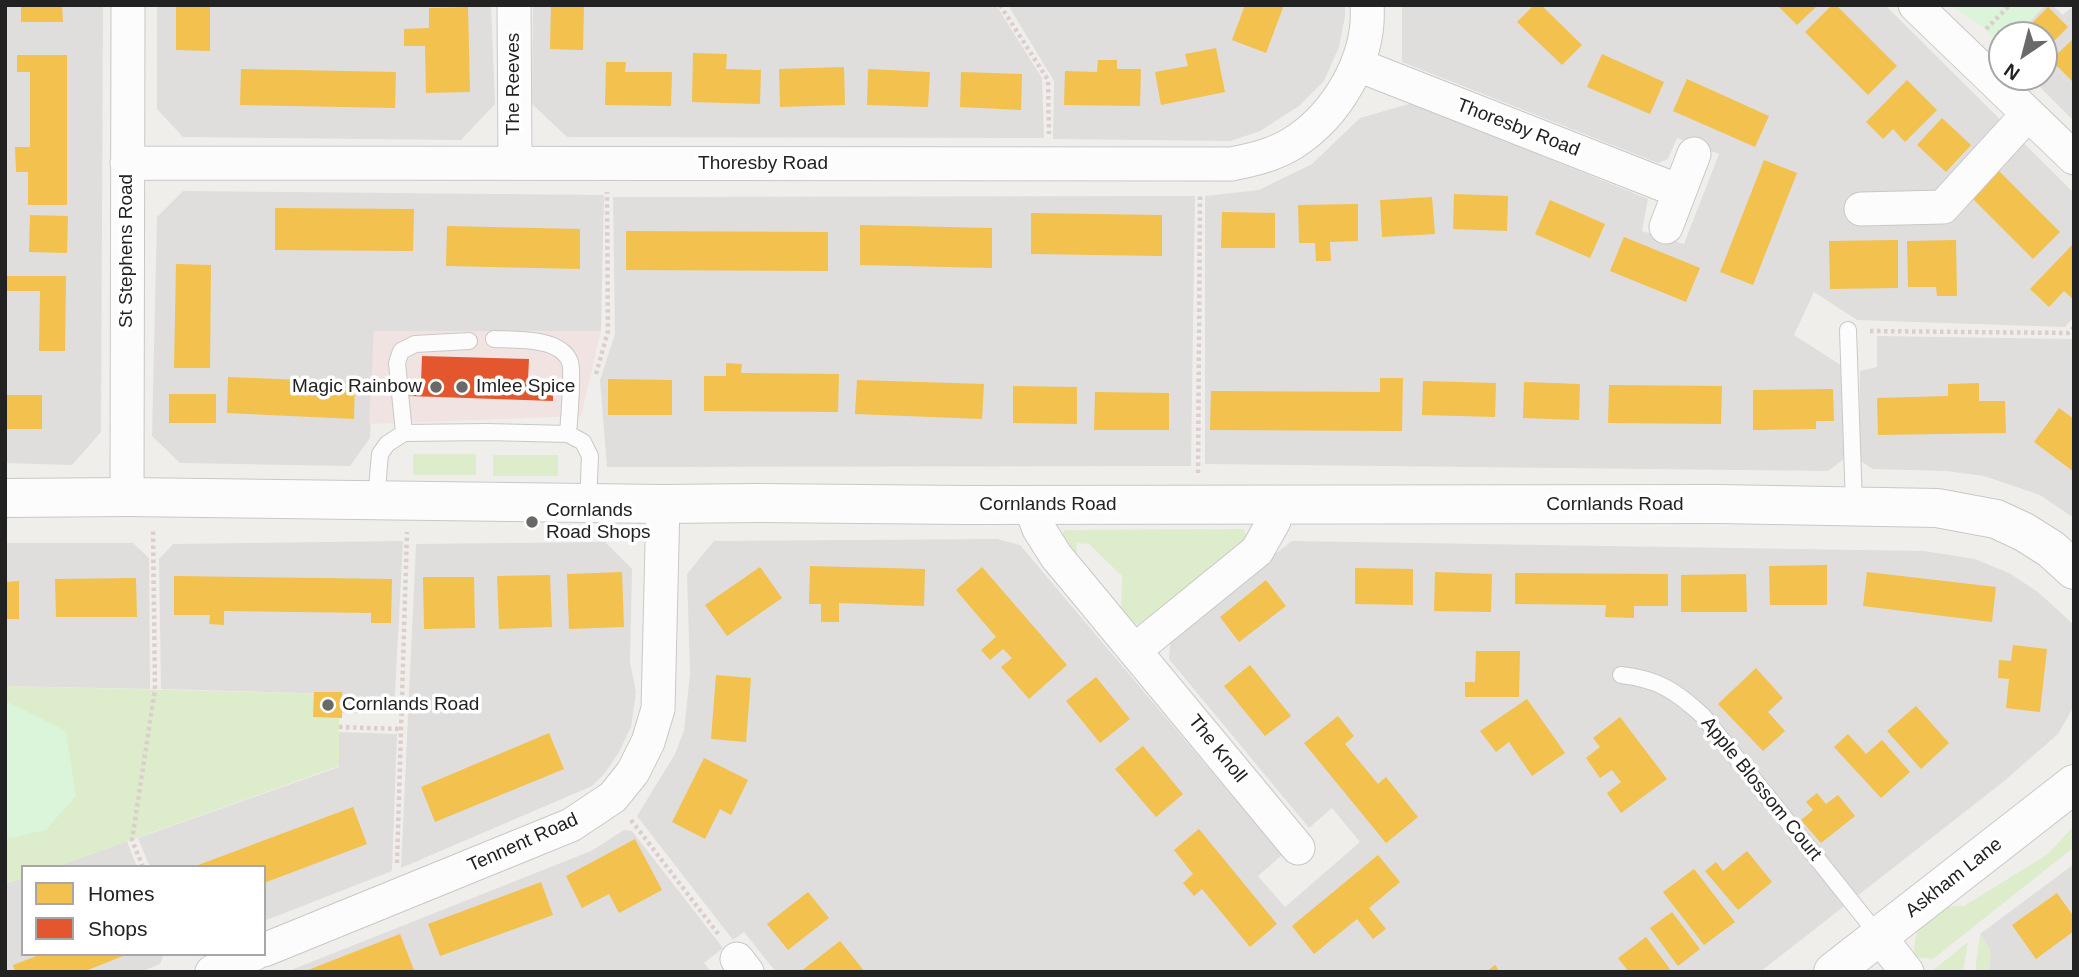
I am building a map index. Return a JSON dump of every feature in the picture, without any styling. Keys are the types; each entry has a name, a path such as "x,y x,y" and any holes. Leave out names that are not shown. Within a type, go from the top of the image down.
{"street":[{"name":"St Stephens Road","path":"128,5 127,163 140,497"},
{"name":"The Reeves","path":"514,5 515,162"},
{"name":"Thoresby Road","path":"127,163 1231,164 1261,158 1292,144 1318,123 1358,65 1365,38 1367,5"},
{"path":"1915,5 2074,158"},
{"name":"Thoresby Road","path":"1358,65 1679,191"},
{"path":"1861,209 1943,208 2028,114"},
{"path":"1666,227 1694,154"},
{"name":"Cornlands Road","path":"5,498 140,497 663,505 1854,505 1937,508 1996,519 2051,549 2074,570"},
{"path":"1135,650 1257,551 1274,521 1275,503"},
{"name":"Tennent Road","path":"266,949 571,825 613,797 633,772 648,742 658,709 663,505"},
{"name":"The Knoll","path":"1030,505 1039,529 1056,556 1298,848"},
{"name":"Askham Lane","path":"1833,972 2074,784"},
{"path":"1879,936 1907,972"},
{"path":"212,972 249,956"}],"lane":[{"path":"1849,330 1854,505"},
{"path":"494,339 541,342 561,349 571,362 568,434"},
{"path":"404,433 397,363 401,351 415,344 469,341"},
{"path":"392,500 380,454 387,444 404,433 487,432 568,434 583,442 590,456 588,503"},
{"name":"Apple Blossom Court","path":"1621,675 1647,678 1679,694 1703,716 1879,936"}],"path":[{"path":"1000,5 1048,80 1050,165"},
{"path":"594,382 608,331 607,163"},
{"path":"1198,503 1200,166"},
{"path":"1849,330 2068,333 2074,327"},
{"path":"140,497 155,689 132,840 142,865"},
{"path":"392,500 401,729 396,897"},
{"path":"339,727 401,729"},
{"path":"613,797 742,965"}],"shaded area":[{"path":"5,5 103,5 101,432 72,465 5,463"},
{"path":"157,5 491,5 495,104 461,140 183,137 157,109"},
{"path":"533,5 996,5 1042,78 1044,138 567,137 532,104"},
{"path":"1008,5 1345,5 1345,16 1339,47 1324,81 1299,106 1260,131 1231,141 1053,139 1054,81"},
{"path":"1402,5 1885,5 2074,193 2074,317 2065,327 1857,320 1814,292 1794,335 1842,366 1844,459 1828,471 1205,464 1205,196 1259,190 1312,164 1360,118 1412,103 1648,199 1642,231 1684,244 1719,154 1677,138 1668,159 1658,163 1402,62"},
{"path":"2045,5 2052,5 2063,15 2074,5 2074,121 2044,91 2058,91 2058,21 2030,21"},
{"path":"183,191 604,195 601,331 374,331 370,438 350,466 180,463 152,436 157,217"},
{"path":"1195,196 1191,466 607,467 600,380 615,334 613,197"},
{"path":"374,331 601,331 581,416 369,424"},
{"path":"1877,336 2074,337 2074,518 2040,495 1984,476 1946,471 1873,469 1859,460 1860,371 1877,367"},
{"path":"997,539 1020,545 1282,855 1258,876 1285,907 1360,842 1332,808 1309,828 1169,659 1171,634 1292,541 1924,551 1975,559 2009,573 2038,592 2074,625 2074,706 2058,734 2003,782 1760,972 776,972 744,932 733,940 637,816 675,754 684,731 690,674 687,574 714,541"},
{"path":"403,541 394,713 339,713 338,694 161,689 159,559 173,544"},
{"path":"605,542 632,569 630,662 636,692 631,727 619,752 592,786 401,868 416,544"},
{"path":"5,543 133,543 149,558 150,689 5,686"},
{"path":"339,732 397,734 392,871 266,920 266,865 149,865 138,838 339,767"},
{"path":"624,830 632,831 723,948 704,963 711,972 286,972 591,851"},
{"path":"127,841 136,865 61,865"},
{"path":"2074,864 2074,972 1989,972 1990,950 1980,934"},
{"path":"21,879 21,956 163,956 160,964 141,972 5,972 5,884"}],"green space":[{"path":"1950,5 2045,5 2030,21 1988,21 1988,32"},
{"path":"413,454 476,454 476,475 413,475"},
{"path":"493,455 558,455 558,476 493,476"},
{"path":"1243,529 1246,535 1245,551 1151,622 1137,624 1121,616 1122,576 1089,544 1077,543 1076,562 1061,536 1065,530"},
{"path":"5,686 339,694 339,766 61,865 21,865 21,879 5,884"},
{"path":"5,703 66,731 76,796 46,830 5,839"},
{"path":"2074,826 2074,847 1933,959 1914,957 1917,935 1926,918 1942,908 1964,906 2048,854"},
{"path":"1980,934 1990,950 1989,972 1975,972"},
{"path":"1968,942 1963,972 1931,972"}],"building: Homes":[{"path":"21,5 62,5 63,22 21,22"},
{"path":"176,5 210,5 210,51 176,50"},
{"path":"551,5 584,5 583,50 550,49"},
{"path":"1245,5 1284,5 1266,53 1232,40"},
{"path":"1534,5 1541,5 1582,45 1562,65 1517,22"},
{"path":"1777,5 1818,5 1797,25"},
{"path":"1832,5 1836,5 1897,66 1868,95 1805,32"},
{"path":"468,7 470,92 426,93 425,46 404,46 404,29 429,28 429,8"},
{"path":"2048,7 2068,27 2058,37 2058,21 2034,21"},
{"path":"2074,38 2074,83 2058,67 2058,53"},
{"path":"1216,48 1225,92 1161,105 1155,72 1188,66 1185,54"},
{"path":"693,53 727,54 726,69 761,70 760,104 692,102"},
{"path":"1602,54 1664,82 1650,114 1587,87"},
{"path":"17,55 67,55 67,205 28,205 28,172 16,172 15,147 30,147 30,72 17,72"},
{"path":"1098,60 1117,60 1117,69 1141,69 1140,106 1064,105 1065,71 1097,72"},
{"path":"606,62 626,62 625,72 672,72 671,106 605,105"},
{"path":"844,67 845,105 780,107 779,69"},
{"path":"241,69 396,72 395,108 240,105"},
{"path":"868,69 930,72 928,107 867,105"},
{"path":"961,72 1022,74 1021,110 960,107"},
{"path":"1687,79 1769,116 1755,147 1673,111"},
{"path":"1907,80 1937,110 1905,142 1893,129 1883,139 1866,122"},
{"path":"1942,118 1971,145 1946,172 1917,145"},
{"path":"1764,160 1797,173 1753,285 1720,272"},
{"path":"1999,171 2060,232 2033,259 1972,198"},
{"path":"1454,194 1508,196 1507,231 1453,229"},
{"path":"1432,197 1435,234 1382,237 1380,200"},
{"path":"1550,200 1605,224 1590,258 1535,234"},
{"path":"1358,204 1358,241 1330,242 1331,261 1316,261 1315,243 1299,243 1298,205"},
{"path":"275,208 414,209 413,251 275,250"},
{"path":"1222,212 1275,213 1275,248 1221,248"},
{"path":"1031,213 1162,215 1162,256 1031,254"},
{"path":"30,215 68,216 67,253 29,252"},
{"path":"860,225 992,228 992,268 860,265"},
{"path":"447,226 580,229 580,269 446,266"},
{"path":"626,231 828,232 828,271 626,270"},
{"path":"1624,237 1700,268 1686,302 1610,271"},
{"path":"1898,240 1898,288 1830,289 1829,241"},
{"path":"1956,240 1957,296 1937,296 1936,287 1908,287 1907,241"},
{"path":"2074,243 2074,300 2064,291 2049,307 2030,289"},
{"path":"176,264 211,265 210,368 174,368"},
{"path":"5,276 66,276 65,351 39,351 40,291 5,291"},
{"path":"726,363 742,364 741,373 839,374 838,412 704,411 704,376 726,376"},
{"path":"228,377 355,382 354,419 227,413"},
{"path":"1380,378 1403,378 1402,431 1210,430 1211,391 1380,392"},
{"path":"608,379 672,380 672,415 608,415"},
{"path":"857,380 984,384 982,419 855,414"},
{"path":"1423,381 1496,383 1495,417 1422,415"},
{"path":"1524,382 1580,384 1579,420 1523,418"},
{"path":"1979,383 1979,401 2005,401 2006,433 1878,435 1877,398 1948,396 1948,384"},
{"path":"1609,385 1722,386 1721,424 1608,423"},
{"path":"1013,386 1077,387 1077,424 1013,423"},
{"path":"1833,389 1834,421 1816,421 1816,429 1753,430 1753,390"},
{"path":"1095,392 1169,393 1169,430 1094,430"},
{"path":"169,394 216,394 216,423 169,423"},
{"path":"5,395 42,395 42,429 5,429"},
{"path":"2059,408 2074,419 2074,472 2034,442"},
{"path":"1827,565 1827,605 1770,605 1769,566"},
{"path":"810,566 925,569 924,606 839,603 839,622 821,622 821,604 809,604"},
{"path":"760,567 782,598 727,636 705,605"},
{"path":"982,567 1067,665 1029,699 1001,667 1012,658 1003,649 990,660 981,650 996,637 956,590"},
{"path":"1355,568 1413,569 1413,605 1355,604"},
{"path":"622,572 624,627 569,629 567,574"},
{"path":"1435,572 1492,574 1491,612 1434,611"},
{"path":"1867,572 1996,587 1992,622 1863,606"},
{"path":"1515,573 1668,574 1668,606 1634,606 1634,618 1605,617 1606,605 1515,604"},
{"path":"1746,574 1747,612 1681,612 1681,575"},
{"path":"550,575 552,627 499,629 497,576"},
{"path":"174,576 392,579 391,623 371,623 371,613 224,611 224,625 209,624 210,615 174,615"},
{"path":"423,577 474,577 475,628 424,629"},
{"path":"136,578 137,617 56,617 55,579"},
{"path":"1266,580 1286,606 1239,642 1220,617"},
{"path":"19,581 19,619 5,619 5,582"},
{"path":"2013,645 2047,649 2040,712 2006,708 2009,679 1998,678 1999,660 2011,661"},
{"path":"1476,651 1520,651 1519,697 1465,697 1465,682 1475,682"},
{"path":"1250,665 1291,716 1265,736 1224,686"},
{"path":"1756,668 1783,698 1768,712 1785,731 1763,751 1718,704"},
{"path":"716,675 751,678 746,742 711,739"},
{"path":"1096,677 1130,719 1100,743 1066,701"},
{"name":"Cornlands Road","path":"314,692 342,692 342,718 313,717"},
{"path":"1527,699 1565,753 1532,776 1509,742 1496,752 1480,731"},
{"path":"1916,706 1949,743 1921,769 1887,731"},
{"path":"1338,716 1354,736 1345,744 1378,784 1386,777 1418,817 1386,843 1304,743"},
{"path":"1620,717 1667,779 1621,813 1607,793 1621,782 1612,770 1600,778 1586,758 1600,747 1593,738"},
{"path":"549,733 564,769 435,822 421,787"},
{"path":"1848,734 1866,754 1882,740 1910,772 1881,798 1834,747"},
{"path":"1143,746 1183,794 1156,817 1115,769"},
{"path":"704,758 748,780 731,815 720,809 705,839 672,822"},
{"path":"1817,793 1826,804 1838,795 1855,816 1821,843 1801,820 1813,810 1806,802"},
{"path":"353,807 367,844 266,882 266,865 198,865"},
{"path":"1199,829 1277,924 1250,947 1202,889 1194,896 1183,883 1193,874 1174,850"},
{"path":"635,839 662,890 619,913 609,894 582,908 566,876"},
{"path":"1747,851 1772,882 1738,910 1705,871 1716,862 1723,871"},
{"path":"1378,855 1400,882 1369,908 1386,929 1373,939 1357,919 1314,954 1292,926"},
{"path":"1694,869 1735,922 1704,945 1663,892"},
{"path":"541,882 553,915 440,956 428,924"},
{"path":"808,892 829,918 788,950 767,924"},
{"path":"2057,893 2074,917 2074,931 2036,959 2012,925"},
{"path":"1672,912 1700,949 1678,966 1650,928"},
{"path":"400,934 414,970 303,972"},
{"path":"1646,937 1670,969 1666,972 1629,972 1618,958"},
{"path":"840,941 865,972 800,972"},
{"path":"37,956 123,956 83,972 15,972 13,965"},
{"path":"1495,965 1500,972 1486,972"}],"building: Shops":[{"path":"422,356 529,359 528,380 553,380 553,401 409,396 409,382 421,382"}],"place":[{"name":"Magic Rainbow","path":"436,387"},
{"name":"Imlee Spice","path":"462,387"},
{"name":"Cornlands Road Shops","path":"532,522"},
{"name":"Cornlands Road","path":"328,705"}]}
